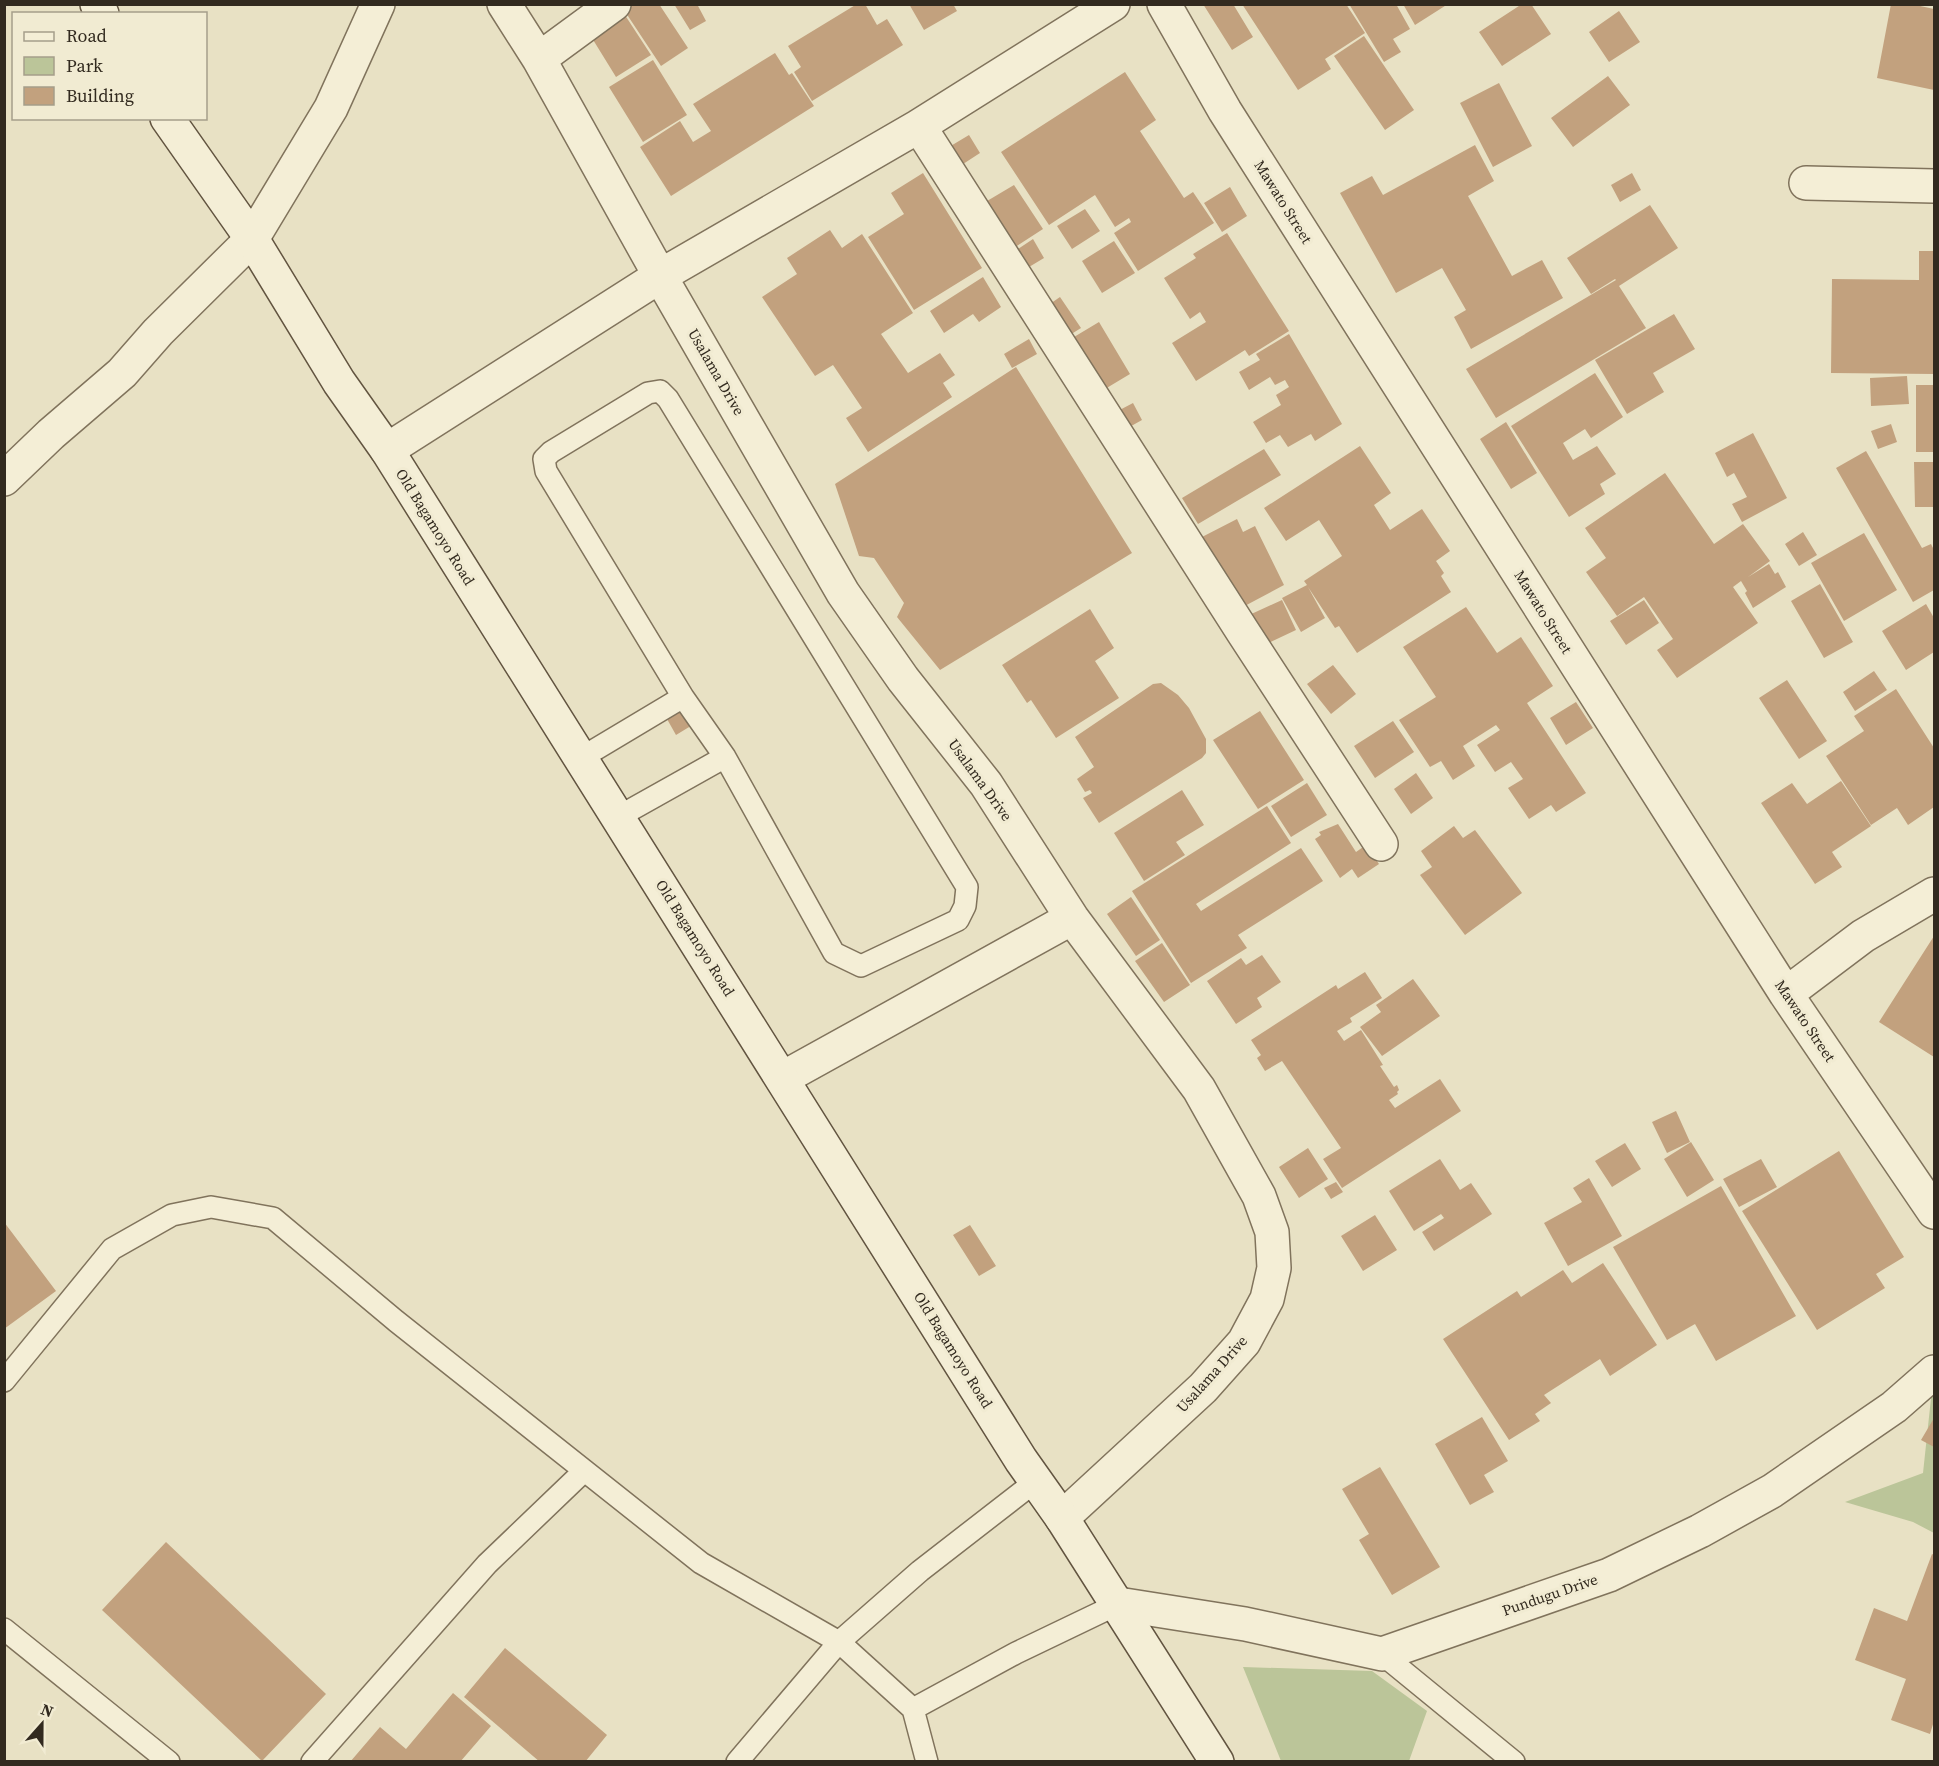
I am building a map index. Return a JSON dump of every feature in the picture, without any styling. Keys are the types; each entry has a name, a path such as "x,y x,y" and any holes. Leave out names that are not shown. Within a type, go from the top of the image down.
{"street":[{"path":"4,479 51,434 122,373 158,332 252,239 331,108 378,4"},
{"name":"Usalama Drive","path":"504,4 538,59 843,593 903,679 986,784 1072,918 1200,1089 1259,1196 1272,1232 1274,1268 1267,1299 1244,1342 1203,1388 1062,1518"},
{"path":"538,59 614,4"},
{"path":"387,450 660,276 919,126 1113,4"},
{"name":"Mawato Street","path":"1164,4 1225,111 1786,994 1935,1212"},
{"name":"Old Bagamoyo Road","path":"168,120 252,239 339,382 387,450 1036,1481 1118,1604 1217,1761"},
{"path":"919,126 1242,633 1381,844"},
{"path":"1806,183 1935,186"},
{"path":"1786,994 1863,936 1935,894"},
{"path":"783,1078 1072,918"},
{"name":"Pundugu Drive","path":"1382,1654 1609,1575 1700,1531 1772,1491 1893,1407 1935,1372"},
{"path":"1118,1604 1245,1624 1382,1654"}],"lane":[{"path":"660,391 669,399 968,887 965,906 958,920 861,966 834,953 725,757 683,696 546,471 544,459 551,452 648,393 660,391"},
{"path":"581,758 683,696"},
{"path":"618,817 725,757"},
{"path":"4,1381 112,1248 172,1215 211,1207 273,1218 396,1321 701,1563 839,1642 913,1709 927,1761"},
{"path":"312,1761 487,1564 584,1471"},
{"path":"737,1761 839,1642 920,1571 1036,1481"},
{"path":"913,1709 1016,1653 1118,1604"},
{"path":"4,1629 169,1761"},
{"path":"1382,1654 1514,1761"}],"green space":[{"path":"1934,1387 1934,1533 1913,1522 1845,1502 1923,1473"},
{"path":"1243,1667 1372,1671 1427,1711 1409,1761 1281,1761"}],"building":[{"path":"620,4 659,4 688,48 661,66"},
{"path":"674,4 697,4 706,21 690,30"},
{"path":"857,4 865,4 877,25 887,19 903,45 812,101 794,72 801,67 788,46"},
{"path":"909,4 953,4 957,11 924,30"},
{"path":"1203,4 1233,4 1253,37 1232,50"},
{"path":"1242,4 1346,4 1365,33 1325,59 1331,69 1298,90"},
{"path":"1349,4 1396,4 1410,29 1393,39 1401,52 1384,62"},
{"path":"1403,4 1448,4 1415,25"},
{"path":"1522,4 1531,4 1551,34 1502,66 1479,32"},
{"path":"1891,4 1911,4 1934,9 1934,90 1877,78"},
{"path":"621,9 651,55 616,77 587,30"},
{"path":"1619,11 1640,42 1609,62 1589,32"},
{"path":"1364,36 1414,110 1385,130 1334,56"},
{"path":"775,53 789,75 792,73 814,106 671,196 640,147 680,121 693,142 711,131 693,104"},
{"path":"653,60 687,115 643,142 609,87"},
{"path":"1125,72 1156,120 1140,131 1184,198 1193,192 1214,223 1138,271 1114,233 1131,222 1129,218 1115,227 1095,195 1049,225 1001,152"},
{"path":"1608,76 1630,105 1573,147 1551,118"},
{"path":"1499,83 1532,146 1493,167 1460,103"},
{"path":"969,135 980,153 960,166 949,147"},
{"path":"1475,145 1494,181 1468,196 1512,276 1542,260 1563,298 1471,349 1454,317 1466,310 1442,268 1396,293 1340,193 1372,176 1383,195"},
{"path":"923,173 982,268 914,310 868,237 904,214 891,193"},
{"path":"1632,173 1641,190 1620,202 1611,185"},
{"path":"1014,185 1043,229 1012,249 982,204"},
{"path":"1230,187 1247,216 1222,232 1204,203"},
{"path":"1650,205 1678,248 1619,286 1646,328 1496,418 1466,369 1616,280 1591,294 1567,258"},
{"path":"1085,209 1100,231 1072,249 1057,226"},
{"path":"830,230 842,248 862,234 913,313 881,334 908,373 940,353 955,375 943,383 952,397 868,452 846,418 862,408 833,365 815,376 762,297 797,274 787,258"},
{"path":"1227,233 1289,331 1249,356 1245,350 1196,381 1172,343 1206,322 1200,312 1190,319 1164,278 1196,258 1193,254"},
{"path":"1033,239 1044,258 1029,267 1018,249"},
{"path":"1114,241 1135,273 1102,293 1082,261"},
{"path":"1919,251 1934,251 1934,374 1831,373 1832,279 1919,280"},
{"path":"983,277 1001,307 979,322 973,314 944,333 930,311"},
{"path":"1060,297 1081,328 1065,338 1044,308"},
{"path":"1674,314 1695,349 1653,373 1664,392 1627,414 1595,360"},
{"path":"1099,322 1130,374 1095,395 1064,343"},
{"path":"1289,334 1342,424 1315,441 1311,434 1288,447 1280,435 1266,443 1253,422 1281,405 1276,395 1289,387 1285,380 1275,385 1270,377 1249,390 1239,372 1260,360 1256,354"},
{"path":"1029,339 1037,354 1012,368 1004,354"},
{"path":"1016,367 1132,553 940,670 897,617 904,603 874,558 859,556 835,484"},
{"path":"1595,373 1623,417 1591,438 1585,429 1563,443 1573,460 1597,446 1616,474 1600,484 1605,494 1569,517 1511,426"},
{"path":"1907,376 1909,404 1871,406 1870,378"},
{"path":"1916,385 1934,385 1934,452 1916,452"},
{"path":"1133,403 1142,420 1124,430 1114,413"},
{"path":"1506,422 1537,473 1511,489 1480,439"},
{"path":"1891,424 1897,442 1878,449 1871,431"},
{"path":"1753,433 1787,498 1742,522 1732,504 1747,497 1734,473 1727,477 1715,453"},
{"path":"1360,446 1391,493 1374,505 1390,530 1422,509 1450,551 1436,561 1444,573 1441,576 1451,592 1357,653 1339,626 1335,628 1308,587 1325,618 1301,632 1282,598 1307,585 1304,581 1342,556 1319,520 1286,541 1264,508"},
{"path":"1264,449 1281,475 1198,524 1182,498"},
{"path":"1866,451 1922,548 1931,544 1934,550 1934,590 1913,602 1836,468"},
{"path":"1914,462 1934,462 1934,507 1915,507"},
{"path":"1665,473 1714,544 1743,524 1770,561 1748,577 1769,564 1775,574 1778,572 1786,587 1753,608 1741,581 1733,587 1758,623 1677,678 1657,650 1673,639 1644,597 1617,616 1586,572 1606,558 1585,528"},
{"path":"1237,519 1243,532 1255,526 1284,585 1239,609 1202,537"},
{"path":"1803,532 1817,555 1799,566 1785,544"},
{"path":"1864,533 1897,590 1844,621 1811,563"},
{"path":"1820,584 1853,642 1824,658 1791,601"},
{"path":"1282,600 1296,630 1262,646 1247,616"},
{"path":"1644,600 1659,623 1626,645 1610,621"},
{"path":"1926,604 1934,618 1934,652 1906,670 1882,631"},
{"path":"1466,607 1497,653 1521,637 1553,686 1527,703 1586,793 1556,812 1551,805 1529,819 1508,788 1523,779 1511,762 1495,772 1477,745 1500,730 1496,725 1463,746 1475,766 1453,780 1441,761 1430,767 1399,720 1436,697 1403,647"},
{"path":"1090,609 1114,648 1095,661 1119,698 1056,738 1031,700 1027,703 1002,665"},
{"path":"1333,665 1356,694 1331,714 1307,684"},
{"path":"1874,671 1887,690 1855,711 1843,692"},
{"path":"1787,680 1827,741 1799,759 1759,698"},
{"path":"1161,683 1178,695 1189,708 1206,739 1206,753 1202,758 1099,823 1083,798 1092,793 1090,790 1085,792 1077,779 1094,767 1075,737 1153,684"},
{"path":"1896,689 1934,748 1934,807 1908,825 1897,808 1871,825 1826,756 1864,731 1854,716"},
{"path":"1576,702 1593,728 1566,745 1550,718"},
{"path":"690,706 699,721 676,735 667,719"},
{"path":"1260,711 1304,780 1258,809 1213,740"},
{"path":"1393,721 1414,752 1375,778 1354,746"},
{"path":"1416,773 1433,798 1411,814 1394,789"},
{"path":"1841,781 1871,826 1832,852 1842,867 1815,884 1761,803 1792,783 1807,804"},
{"path":"1307,783 1327,815 1291,837 1271,806"},
{"path":"1182,790 1204,825 1176,842 1185,855 1144,881 1114,833"},
{"path":"1267,806 1291,843 1196,904 1201,911 1301,848 1323,881 1238,935 1247,948 1191,983 1132,891"},
{"path":"1338,824 1356,852 1366,845 1379,864 1358,878 1352,869 1340,878 1315,839 1321,835 1319,832"},
{"path":"1454,826 1463,838 1475,830 1522,893 1465,935 1420,875 1432,867 1421,851"},
{"path":"1131,897 1160,940 1136,956 1107,914"},
{"path":"1934,936 1934,1057 1879,1022"},
{"path":"1162,943 1190,985 1164,1002 1135,961"},
{"path":"1262,955 1281,982 1257,998 1262,1007 1236,1024 1207,981 1241,958 1246,965"},
{"path":"1365,972 1382,998 1350,1018 1352,1022 1337,1031 1344,1041 1361,1030 1383,1065 1380,1066 1394,1087 1397,1085 1398,1094 1389,1100 1395,1108 1440,1079 1461,1111 1342,1188 1323,1159 1341,1148 1282,1061 1265,1071 1257,1058 1261,1055 1251,1040 1336,985 1338,989"},
{"path":"1413,979 1440,1016 1382,1056 1360,1027 1381,1012 1376,1005"},
{"path":"1676,1111 1690,1142 1667,1153 1652,1122"},
{"path":"1691,1142 1714,1180 1687,1197 1664,1159"},
{"path":"1625,1143 1641,1169 1612,1187 1595,1161"},
{"path":"1308,1148 1328,1179 1299,1198 1279,1167"},
{"path":"1839,1151 1904,1257 1876,1274 1885,1288 1817,1330 1742,1211"},
{"path":"1440,1159 1460,1190 1471,1183 1492,1214 1434,1251 1422,1232 1444,1218 1441,1214 1414,1231 1389,1191"},
{"path":"1761,1159 1777,1187 1739,1207 1723,1179"},
{"path":"1589,1178 1622,1236 1568,1266 1544,1223 1582,1202 1573,1188"},
{"path":"1336,1182 1343,1192 1331,1199 1324,1188"},
{"path":"1721,1186 1796,1316 1716,1361 1695,1324 1667,1340 1613,1247"},
{"path":"1375,1215 1397,1250 1363,1271 1341,1236"},
{"path":"4,1222 56,1291 4,1329"},
{"path":"970,1225 996,1266 979,1276 953,1235"},
{"path":"1603,1263 1657,1345 1610,1376 1600,1359 1544,1395 1551,1403 1535,1414 1540,1421 1509,1440 1443,1339 1517,1291 1521,1297 1563,1270 1572,1283"},
{"path":"1482,1417 1508,1461 1484,1475 1494,1492 1470,1505 1435,1444"},
{"path":"1934,1418 1934,1447 1921,1440"},
{"path":"1380,1467 1440,1567 1392,1595 1359,1540 1369,1534 1342,1489"},
{"path":"166,1542 326,1694 262,1761 102,1610"},
{"path":"1932,1554 1934,1555 1934,1721 1930,1734 1891,1720 1906,1679 1855,1660 1874,1608 1907,1621"},
{"path":"505,1648 607,1735 585,1762 540,1762 464,1697"},
{"path":"453,1693 491,1726 460,1762 350,1762 380,1727 406,1749"}]}
